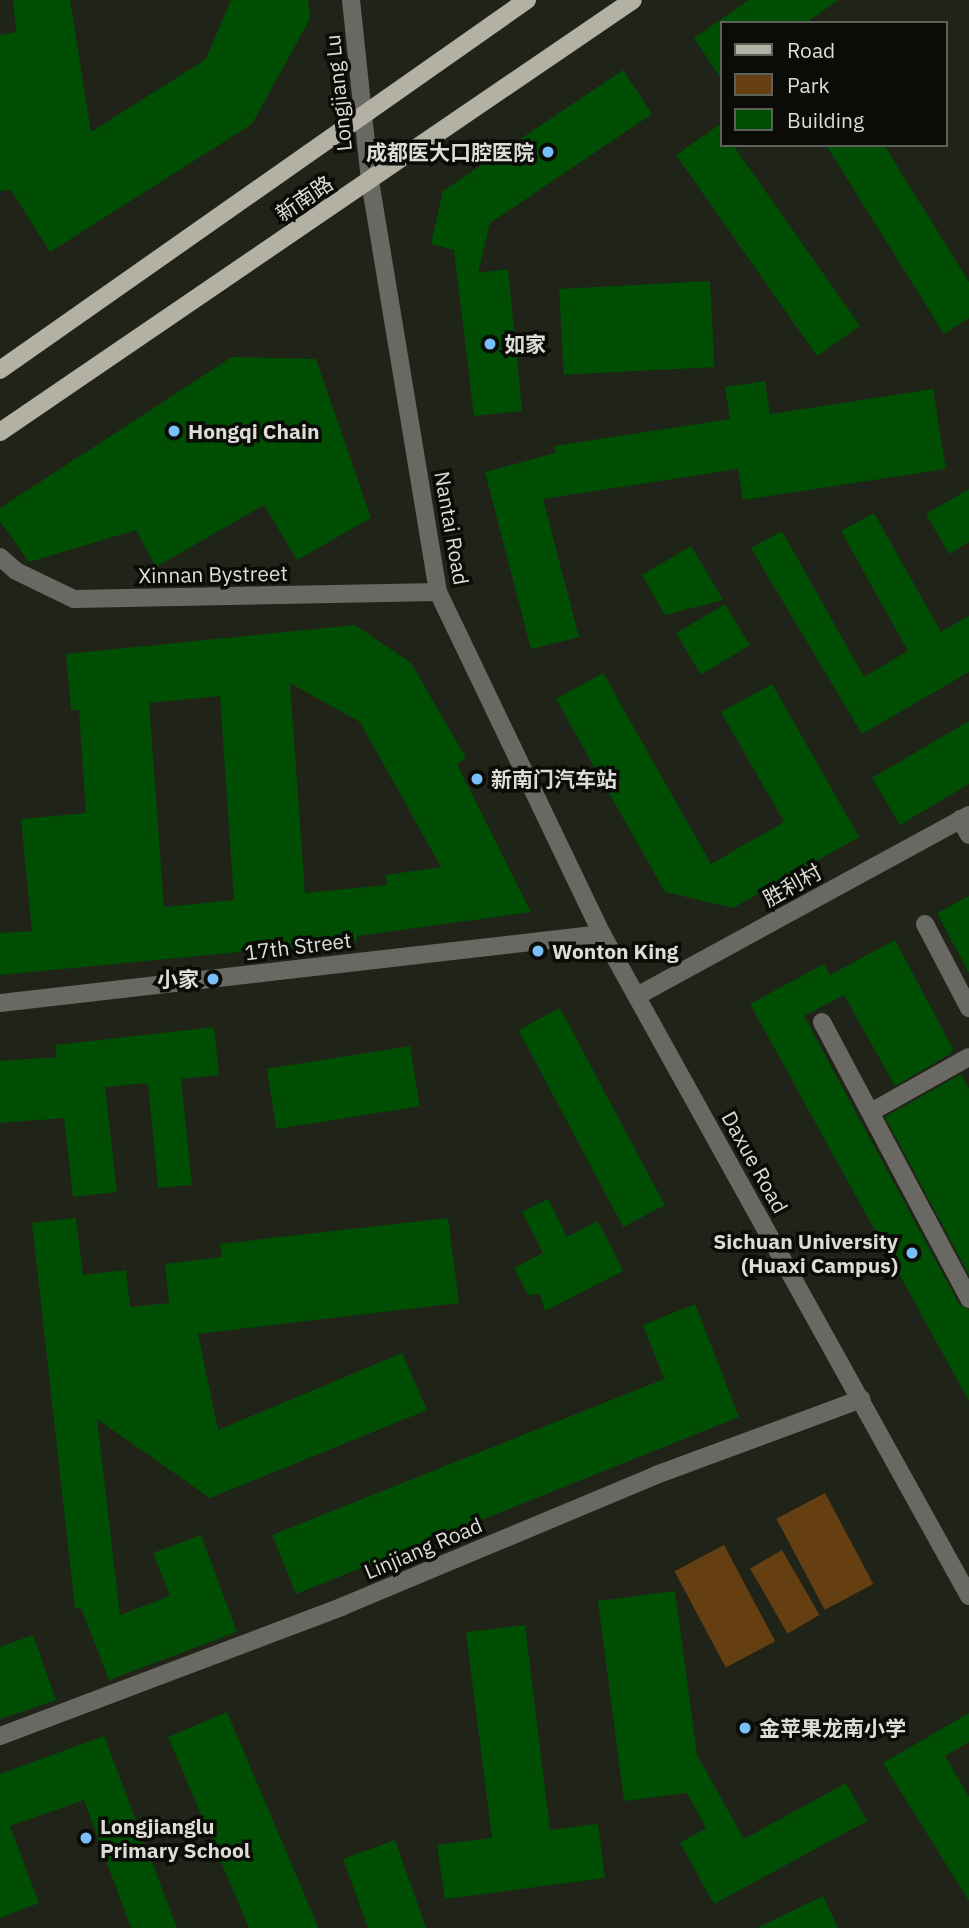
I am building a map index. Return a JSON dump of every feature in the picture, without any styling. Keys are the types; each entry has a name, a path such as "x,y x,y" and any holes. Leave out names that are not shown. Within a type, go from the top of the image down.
{"main road":[{"name":"新南路","path":"0,370 363,111 527,0"},
{"name":"新南路","path":"0,432 633,0"}],"street":[{"name":"Longjiang Lu","path":"351,0 370,181"},
{"name":"Nantai Road","path":"370,181 438,592 602,934"},
{"name":"Xinnan Bystreet","path":"0,557 16,571 74,599 438,592"},
{"name":"胜利村","path":"637,996 966,823"},
{"path":"925,923 969,1008"},
{"name":"Daxue Road","path":"602,934 969,1596"},
{"name":"17th Street","path":"0,1003 602,934"},
{"path":"822,1022 969,1299"},
{"path":"870,1112 969,1057"},
{"name":"Linjiang Road","path":"0,1736 329,1612 656,1475 862,1399"}],"green space":[{"path":"825,1493 873,1584 825,1610 776,1519"},
{"path":"724,1545 775,1641 726,1668 675,1571"},
{"path":"782,1550 820,1615 787,1633 750,1568"}],"building":[{"path":"13,0 70,0 91,132 206,59 231,0 308,0 310,19 252,124 50,252 11,190 0,191 0,35 16,32"},
{"path":"749,0 838,0 809,21 720,21 720,77 694,38"},
{"name":"成都医大口腔医院","path":"623,70 652,114 490,223 478,273 508,269 522,411 474,416 454,250 431,244 443,191"},
{"path":"720,124 720,147 734,147 860,326 817,356 676,155"},
{"path":"827,147 885,147 969,282 969,318 944,334"},
{"path":"710,281 715,367 564,375 559,289"},
{"path":"232,357 316,359 371,518 297,560 264,505 156,567 136,530 29,562 0,521 0,508"},
{"path":"765,381 770,414 933,389 946,469 743,500 738,469 543,499 579,637 531,649 485,472 556,453 554,446 730,419 725,387"},
{"path":"969,489 969,542 949,554 926,514"},
{"path":"874,513 941,632 969,616 969,672 862,734 751,548 782,531 864,677 908,651 841,531"},
{"path":"691,546 723,600 665,615 642,575"},
{"path":"725,604 750,645 701,675 676,633"},
{"path":"355,625 411,663 466,758 457,764 531,912 357,936 357,941 0,975 0,933 32,931 21,819 86,813 79,710 71,710 66,654","holes":["290,683 360,722 441,867 386,875 387,885 305,893","220,696 234,900 164,907 149,703"]},
{"path":"603,673 711,864 784,822 721,712 772,684 859,837 733,908 665,892 556,699"},
{"path":"969,721 969,784 900,825 872,778"},
{"path":"969,896 969,973 937,913"},
{"path":"895,940 953,1049 950,1054 895,1086 844,995 804,1016 959,1304 969,1310 969,1401 750,1004 824,964 830,975"},
{"path":"560,1008 665,1205 623,1227 519,1030"},
{"path":"214,1027 219,1075 181,1079 192,1185 158,1188 148,1083 105,1087 117,1192 73,1197 64,1118 0,1123 0,1061 57,1057 55,1045"},
{"path":"410,1046 420,1106 276,1129 267,1069"},
{"path":"961,1074 969,1089 969,1275 885,1117"},
{"path":"548,1199 567,1237 598,1221 623,1271 545,1311 540,1294 528,1295 514,1268 543,1253 522,1212"},
{"path":"76,1218 83,1275 126,1270 130,1307 169,1303 165,1264 222,1257 220,1244 448,1218 459,1303 198,1334 218,1430 402,1353 427,1410 210,1498 97,1419 120,1615 170,1596 153,1553 201,1535 237,1632 109,1680 81,1608 75,1609 32,1223"},
{"path":"695,1304 739,1417 296,1594 272,1535 664,1379 643,1325"},
{"path":"675,1591 697,1755 744,1839 846,1783 867,1821 714,1904 680,1843 706,1828 687,1793 624,1801 598,1601"},
{"path":"525,1625 550,1830 598,1824 605,1878 445,1899 437,1845 492,1838 466,1632"},
{"path":"33,1635 56,1700 0,1719 0,1647"},
{"path":"227,1712 318,1927 249,1928 168,1737"},
{"path":"969,1713 969,1742 945,1756 969,1797 969,1901 883,1763"},
{"path":"104,1736 177,1928 131,1928 84,1800 10,1826 39,1903 0,1918 0,1774"},
{"path":"395,1840 426,1928 368,1928 343,1859"},
{"path":"823,1896 838,1928 757,1928"}],"place":[{"name":"成都医大口腔医院","path":"548,152"},
{"name":"如家","path":"490,344"},
{"name":"Hongqi Chain","path":"174,431"},
{"name":"新南门汽车站","path":"477,779"},
{"name":"Wonton King","path":"538,951"},
{"name":"小家","path":"213,979"},
{"name":"Sichuan University (Huaxi Campus)","path":"912,1253"},
{"name":"金苹果龙南小学","path":"745,1728"},
{"name":"Longjianglu Primary School","path":"86,1838"}]}
